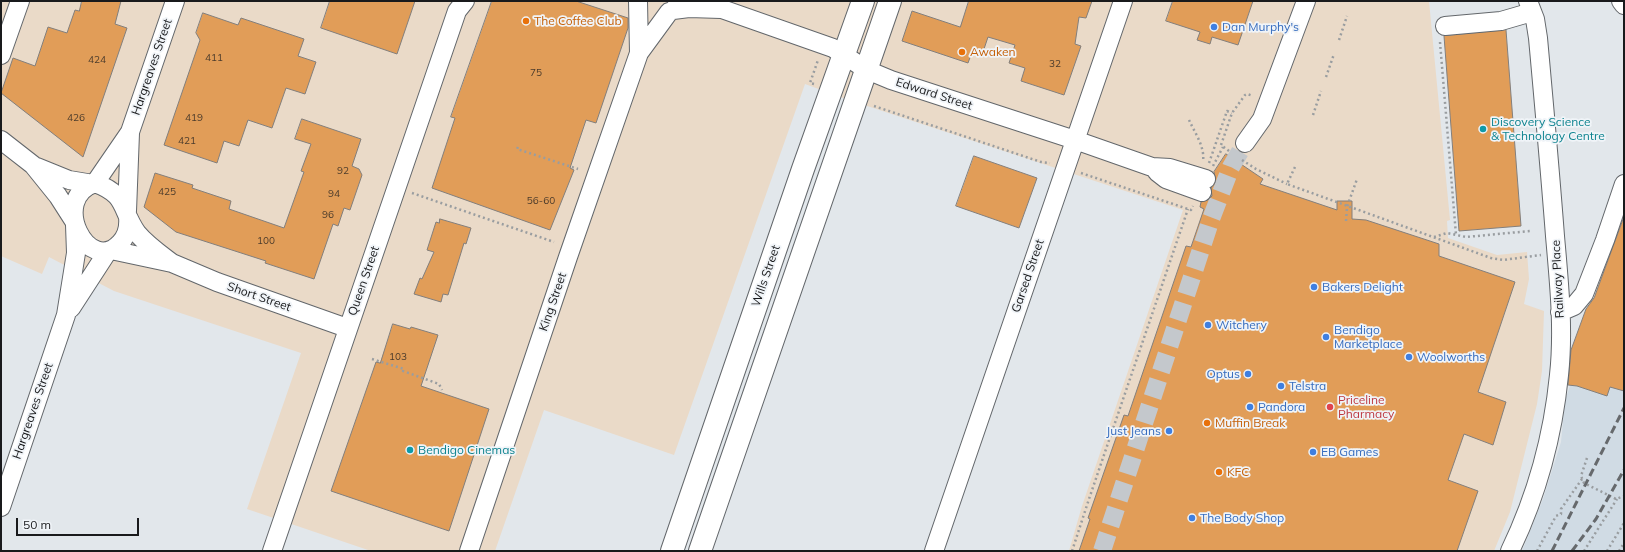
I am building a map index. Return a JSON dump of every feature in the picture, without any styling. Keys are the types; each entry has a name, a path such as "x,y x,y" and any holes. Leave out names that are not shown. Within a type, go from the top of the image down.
{"main road":[{"name":"Wills Street","path":"672,551 843,54 863,1"},
{"path":"700,551 890,1"}],"street":[{"path":"1,54 20,1"},
{"name":"Hargreaves Street","path":"94,183 130,132 175,1"},
{"name":"Edward Street","path":"638,1 648,10 661,13 673,8 715,5 824,44 843,54 867,70 891,80 1075,140 1152,167 1170,168 1206,178"},
{"name":"King Street","path":"638,1 639,53"},
{"name":"Garsed Street","path":"934,551 1123,1"},
{"path":"1237,150 1262,119 1306,1"},
{"path":"1621,1 1624,5"},
{"name":"Queen Street","path":"272,551 347,328 460,4"},
{"path":"1445,26 1500,21 1530,7"},
{"name":"Railway Place","path":"1510,551 1536,489 1551,427 1560,374 1560,312 1548,137 1538,33 1530,7"},
{"name":"King Street","path":"469,551 568,257 639,53 673,8"},
{"name":"Hargreaves Street","path":"127,215 130,132"},
{"path":"1,140 33,165 58,196 75,223 80,236 87,245 96,250 110,250 119,245 125,238 128,228 127,215 118,196 108,188 94,183 69,180 33,165"},
{"path":"75,223 74,208 78,199 84,191 94,183"},
{"path":"1560,312 1574,306 1584,294 1624,184"},
{"name":"Short Street","path":"127,215 139,234 172,264"},
{"name":"Hargreaves Street","path":"1,507 66,315 76,254 75,223"},
{"name":"Hargreaves Street","path":"66,315 110,250"},
{"name":"Short Street","path":"110,250 172,264 217,282 347,328"}],"path":[{"path":"1339,40 1347,16"},
{"path":"1445,26 1439,27 1456,235"},
{"path":"810,83 820,54"},
{"path":"1326,76 1334,54"},
{"path":"1313,115 1321,91"},
{"path":"1078,172 1191,210 1223,147 1221,145 1232,113 1247,94 1268,102"},
{"path":"868,104 1041,162 1052,164"},
{"path":"1206,178 1227,111 1232,113"},
{"path":"1190,120 1202,147 1204,155 1203,161"},
{"path":"518,147 517,149 578,170"},
{"path":"1223,147 1237,150 1256,169 1287,184 1434,238 1500,260 1541,255"},
{"path":"1287,184 1295,167"},
{"path":"1346,221 1347,207 1357,179"},
{"path":"396,188 554,242"},
{"path":"1072,551 1188,209"},
{"path":"1434,238 1447,233 1466,237 1530,231"},
{"path":"372,359 439,384 442,390"},
{"path":"1537,551 1556,516 1561,514 1561,509 1582,479 1582,472 1587,458"},
{"path":"1582,479 1584,482 1617,500"},
{"path":"1584,551 1617,500 1624,496"},
{"path":"1607,551 1624,523"},
{"path":"1619,551 1624,544"}],"shaded area":[{"path":"1,1 1429,1 1450,220 1447,221 1448,238 1497,255 1527,252 1529,279 1524,304 1544,311 1542,371 1537,404 1510,512 1494,551 1069,551 1082,506 1183,210 846,99 805,84 674,455 544,410 495,551 371,551 247,509 301,353 114,291 49,257 42,274 1,256"},
{"path":"1624,233 1624,551 1522,551 1543,499 1561,442 1565,400"}],"building":[{"path":"82,1 121,1 115,24 127,28 83,157 1,93 13,58 35,66 48,27 67,33 75,10 79,11"},
{"path":"330,1 415,1 397,54 321,28"},
{"path":"492,1 576,1 628,18 628,28 596,123 586,120 570,168 574,170 550,230 432,188 455,118 451,117"},
{"path":"969,1 1092,1 1086,18 1079,17 1075,44 1081,46 1064,95 1021,81 1025,68 1009,63 1015,45 988,37 982,55 972,52 968,63 902,41 912,11 960,27"},
{"name":"Dan Murphy's","path":"1173,1 1253,1 1238,45 1212,37 1210,44 1197,40 1200,32 1166,21"},
{"path":"203,13 238,25 241,18 304,39 298,56 316,62 305,94 286,88 272,128 248,120 239,146 224,141 217,163 164,145 200,40 196,33"},
{"name":"Discovery Science & Technology Centre","path":"1506,30 1521,226 1459,231 1444,36"},
{"path":"302,119 361,139 352,166 359,169 362,175 350,210 344,208 338,226 333,224 314,279 265,263 266,261 176,232 144,207 155,173 193,185 192,188 231,201 229,209 284,228 304,172 301,171 311,144 295,139"},
{"name":"Bendigo Marketplace","path":"1226,154 1263,179 1260,184 1337,210 1337,201 1352,201 1352,219 1366,220 1439,244 1439,256 1515,282 1478,392 1506,402 1493,445 1464,434 1448,480 1478,491 1457,551 1079,551 1090,519 1088,518 1124,415 1128,416 1186,246 1191,247 1204,209 1200,207 1201,202 1208,200 1212,196 1211,188 1216,182 1214,172"},
{"path":"974,156 1037,178 1019,228 956,206"},
{"path":"1624,217 1624,391 1610,387 1607,396 1577,386 1568,385 1571,350 1586,309 1594,298"},
{"path":"440,219 471,228 466,244 464,243 448,295 443,294 441,302 414,294 420,278 422,279 434,252 427,250 436,222 439,223"},
{"name":"Bendigo Cinemas","path":"393,324 410,329 411,327 438,335 421,386 489,409 449,531 331,491 376,362 380,363"}],"tunnel":[{"path":"1102,551 1211,219 1231,167 1245,143"}],"railway":[{"path":"1552,551 1624,408"},
{"path":"1572,551 1596,519 1624,470"}],"place":[{"name":"The Coffee Club","path":"526,21"},
{"name":"Dan Murphy's","path":"1214,27"},
{"name":"Awaken","path":"962,52"},
{"name":"Discovery Science & Technology Centre","path":"1483,129"},
{"name":"Bakers Delight","path":"1314,287"},
{"name":"Witchery","path":"1208,325"},
{"name":"Bendigo Marketplace","path":"1326,337"},
{"name":"Woolworths","path":"1409,357"},
{"name":"Optus","path":"1248,374"},
{"name":"Telstra","path":"1281,386"},
{"name":"Pandora","path":"1250,407"},
{"name":"Priceline Pharmacy","path":"1330,407"},
{"name":"Muffin Break","path":"1207,423"},
{"name":"Just Jeans","path":"1169,431"},
{"name":"Bendigo Cinemas","path":"410,450"},
{"name":"EB Games","path":"1313,452"},
{"name":"KFC","path":"1219,472"},
{"name":"The Body Shop","path":"1192,518"}]}
